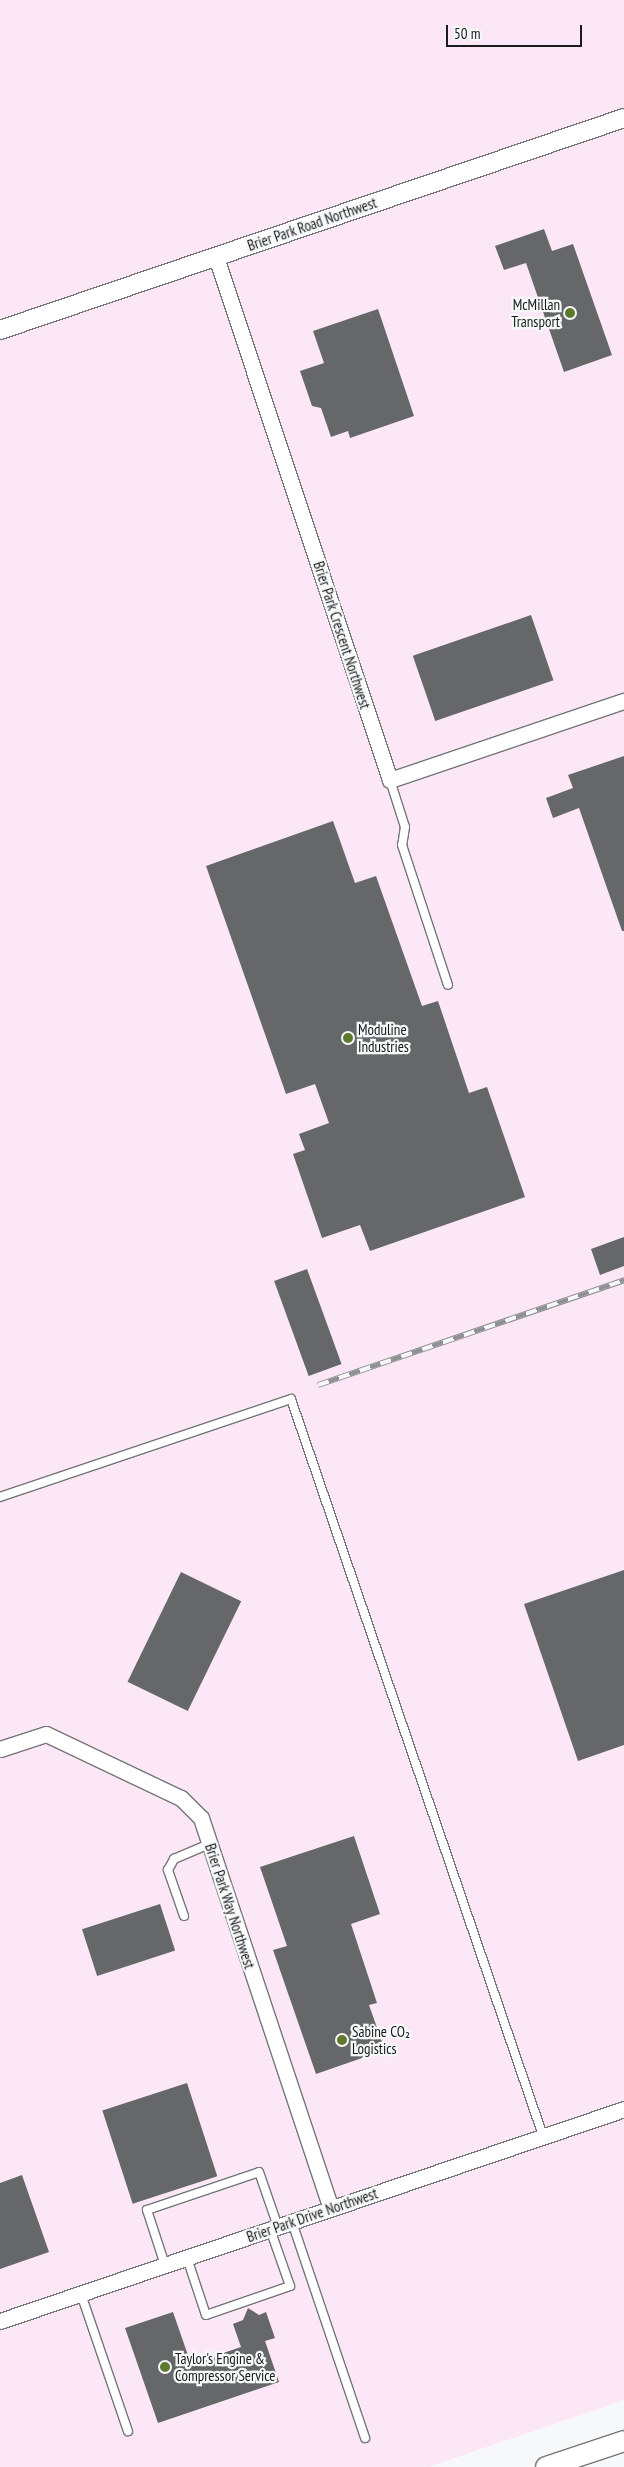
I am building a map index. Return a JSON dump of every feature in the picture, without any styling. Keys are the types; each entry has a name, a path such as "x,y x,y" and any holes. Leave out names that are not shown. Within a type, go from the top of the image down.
{"main road":[{"path":"546,2467 624,2441"}],"street":[{"name":"Brier Park Road Northwest","path":"0,330 624,118"},
{"name":"Brier Park Crescent Northwest","path":"216,257 390,780"},
{"path":"390,780 624,700"},
{"name":"Brier Park Way Northwest","path":"0,1750 46,1734 181,1798 202,1818 331,2208"},
{"name":"Brier Park Drive Northwest","path":"0,2321 624,2109"}],"lane":[{"path":"390,780 405,827 402,845 448,985"},
{"path":"0,1498 291,1399 543,2136"},
{"path":"184,1916 168,1870 174,1859 210,1844"},
{"path":"165,2265 147,2210 259,2172 365,2438"},
{"path":"187,2258 206,2315 290,2286 280,2226"},
{"path":"82,2294 128,2432"}],"shaded area":[{"path":"0,0 624,0 624,2400 428,2467 0,2467"}],"building":[{"name":"McMillan Transport","path":"544,229 552,251 573,244 612,355 564,372 526,263 504,270 495,246"},
{"path":"378,309 414,416 350,438 348,431 331,437 321,408 312,406 300,371 324,363 313,331"},
{"path":"531,615 553,680 435,721 413,656"},
{"path":"624,756 624,931 622,931 579,808 553,818 546,798 573,788 568,775"},
{"name":"Moduline Industries","path":"333,821 355,883 376,876 422,1006 438,1001 469,1093 487,1087 525,1197 370,1251 360,1225 322,1238 293,1154 305,1150 299,1134 329,1123 315,1084 286,1094 206,866"},
{"path":"624,1237 624,1266 600,1275 591,1249"},
{"path":"307,1269 342,1364 309,1376 274,1281"},
{"path":"624,1570 624,1745 578,1761 524,1604"},
{"path":"181,1572 241,1601 188,1711 128,1682"},
{"path":"354,1836 380,1914 351,1924 377,2003 369,2005 385,2050 316,2074 273,1950 287,1946 260,1867"},
{"path":"160,1904 175,1951 97,1976 82,1929"},
{"path":"187,2083 217,2176 133,2204 102,2111"},
{"path":"22,2175 49,2252 0,2269 0,2183"},
{"path":"248,2308 259,2315 266,2312 275,2338 265,2341 279,2382 158,2423 125,2328 173,2312 191,2364 241,2347 233,2324 243,2320"}],"railway":[{"path":"318,1385 624,1280"}],"place":[{"name":"McMillan Transport","path":"570,313"},
{"name":"Moduline Industries","path":"348,1038"},
{"name":"Sabine CO₂ Logistics","path":"342,2040"},
{"name":"Taylor's Engine & Compressor Service","path":"165,2367"}]}
